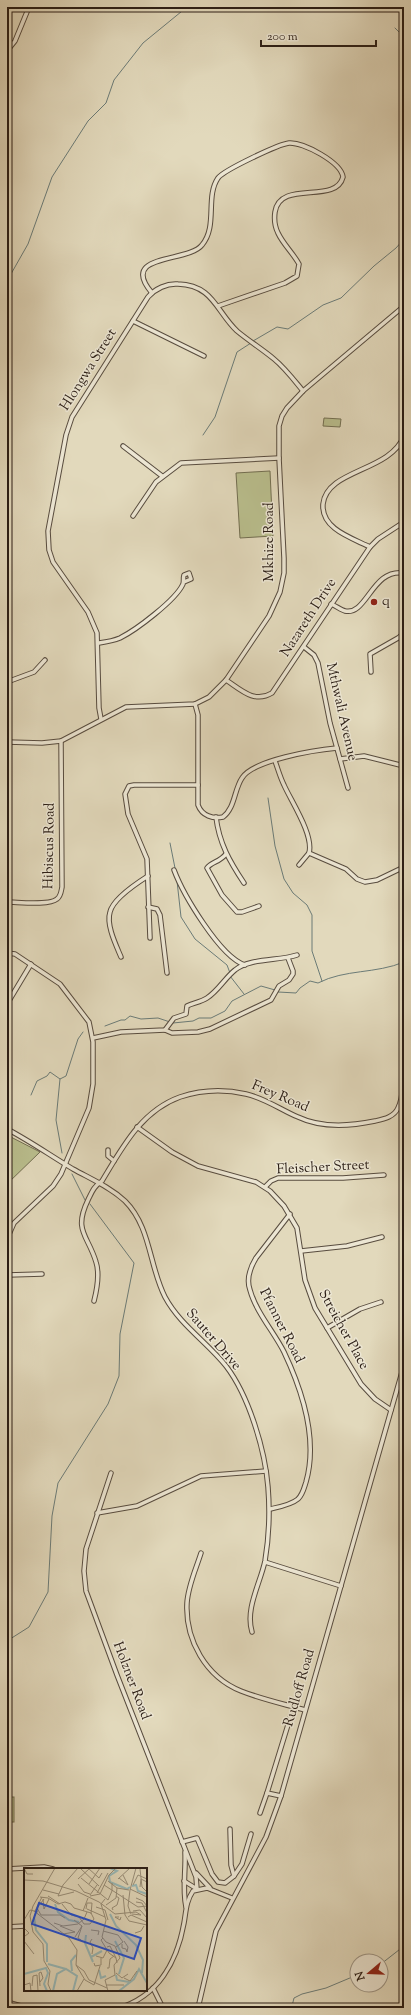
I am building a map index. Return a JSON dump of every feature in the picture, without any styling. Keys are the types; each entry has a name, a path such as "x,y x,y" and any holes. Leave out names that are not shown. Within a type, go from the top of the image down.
{"street":[{"path":"7,51 15,41 28,7"},
{"path":"218,306 285,283 297,276 299,264 281,237 276,225 277,204 288,196 330,190 337,186 343,177 341,170 336,164 304,146 297,143 288,143 223,173 215,186 210,227 201,247 194,251 155,262 146,268 142,274 142,279 152,293 173,284 191,285 202,290 218,306 234,327 275,360 303,391"},
{"name":"Hlongwa Street","path":"101,719 98,687 99,643 95,626 90,616 52,562 49,550 48,531 70,421 152,293"},
{"name":"Mkhize Road","path":"195,704 209,696 226,680 269,616 280,592 284,565 278,439 282,416 294,399 404,306"},
{"path":"133,321 204,356"},
{"path":"370,547 334,529 329,524 323,509 325,498 335,483 389,456 398,448 404,436"},
{"path":"123,446 162,476"},
{"path":"133,516 152,486 175,466 184,462 279,458"},
{"name":"Nazareth Drive","path":"226,680 250,696 261,697 269,695 275,690 370,547 378,539 404,522"},
{"path":"331,604 346,611 356,610 385,576 393,573 404,573"},
{"path":"99,643 116,640 124,636 168,602 184,582"},
{"path":"371,672 369,655 371,652 398,638 404,633"},
{"name":"Mthwali Avenue","path":"304,647 314,655 318,663 327,712 348,788"},
{"path":"7,682 34,672 45,660"},
{"path":"7,742 42,743 61,741 121,709 133,706 195,704 198,715 198,785 200,808 204,814 216,817 223,817 228,812 245,774 251,770 301,753 337,748"},
{"name":"Hibiscus Road","path":"7,902 47,902 55,901 60,896 62,887 61,741"},
{"path":"340,759 364,756 404,766"},
{"path":"275,761 284,786 310,845 309,852 299,865"},
{"path":"150,938 146,855 130,821 126,807 126,788 134,785 198,785"},
{"path":"216,817 218,834 226,854 244,883"},
{"path":"309,852 346,869 357,879 365,882 376,880 404,867"},
{"path":"226,854 220,861 209,865 207,868 222,895 236,912 242,912 259,906"},
{"path":"174,870 188,900 216,940 229,957 246,965"},
{"path":"121,957 110,923 109,912 131,888 148,876"},
{"path":"148,907 157,910 160,915 167,973"},
{"path":"7,953 15,954 55,980 64,988 89,1022 93,1038 92,1099 65,1164 53,1186 14,1223 7,1239 9,1374 7,1388"},
{"path":"166,1029 174,1018 186,1014 187,1006 207,998 235,969 257,961 288,958 297,955"},
{"path":"93,1038 121,1032 166,1029 172,1032 198,1032 210,1029 271,1000 279,986 289,980 292,974 293,971 288,958"},
{"path":"7,1004 31,964"},
{"name":"Frey Road","path":"94,1302 98,1270 83,1234 82,1221 84,1209 95,1185 102,1181 137,1127 147,1116 169,1102 192,1094 210,1091 226,1091 248,1094 264,1100 299,1118 318,1124 362,1123 382,1119 395,1113 400,1098 403,1051"},
{"name":"Fleischer Street","path":"137,1127 172,1152 193,1163 213,1171 244,1178 265,1187 271,1181 278,1178 350,1178 384,1175"},
{"name":"Sauter Drive","path":"7,1129 120,1197 136,1216 145,1233 159,1280 170,1305 183,1322 230,1372 249,1410 266,1471 270,1509 265,1562 249,1618 252,1632"},
{"path":"108,1150 108,1156 114,1161"},
{"name":"Streicher Place","path":"265,1187 290,1214 297,1228 308,1289 315,1308 361,1384 375,1398 391,1410"},
{"name":"Pfanner Road","path":"270,1509 290,1503 301,1495 307,1477 310,1441 304,1410 289,1365 280,1346 251,1296 248,1280 256,1258 290,1214"},
{"path":"301,1251 347,1246 382,1237"},
{"path":"8,1275 42,1274"},
{"path":"327,1328 367,1306 381,1302"},
{"name":"Rudloff Road","path":"198,2008 216,1931 232,1898 266,1837 281,1796 404,1365"},
{"path":"97,1513 136,1506 201,1476 266,1471"},
{"name":"Holzner Road","path":"111,1473 89,1536 84,1571 86,1591 185,1848 186,1867 184,1881 186,1909"},
{"path":"201,1553 191,1582 187,1601 187,1618 190,1635 204,1663 223,1681 240,1691 305,1710"},
{"path":"265,1562 341,1586"},
{"path":"260,1813 291,1715"},
{"path":"267,1793 281,1796"},
{"path":"230,1829 231,1865 234,1876"},
{"path":"182,1842 197,1838 212,1874 218,1882 225,1883 234,1876 242,1864 251,1834"},
{"path":"118,2008 154,1988 172,1964 179,1948 186,1909 191,1895 197,1889 198,1883 185,1848"},
{"path":"7,1869 24,1868"},
{"path":"26,1868 48,1868"},
{"path":"194,1869 212,1889"},
{"path":"184,1881 197,1889 212,1889 232,1898"},
{"path":"7,1927 24,1926"},
{"path":"154,1988 163,2008"},
{"path":"7,2002 28,2008"}],"green space":[{"path":"324,418 341,419 340,427 323,426"},
{"path":"270,471 273,536 240,538 236,473"},
{"path":"7,1135 40,1152 7,1184"},
{"path":"7,1797 14,1797 14,1822 7,1822"}],"waterway":[{"path":"7,281 28,244 52,177 88,121 106,103 114,80 143,43 187,7"},
{"path":"395,28 404,37"},
{"path":"253,341 277,327 288,329 323,305 341,298 404,239"},
{"path":"203,435 215,417 237,352 251,343"},
{"path":"268,798 275,846 284,879 293,893 307,905 312,915 312,951 322,981"},
{"path":"170,843 175,868"},
{"path":"177,881 181,917 195,939 227,965 230,973"},
{"path":"278,992 296,993 310,981 318,983 350,973 393,966 404,962"},
{"path":"230,976 244,994"},
{"path":"105,1026 125,1020 130,1016 141,1019 158,1018 173,1023 193,1021 199,1018 211,1018 225,1011 232,1001 261,986 275,990"},
{"path":"31,1095 37,1081 47,1076 50,1072 60,1079 66,1076 78,1039 83,1032"},
{"path":"60,1079 56,1120 62,1153"},
{"path":"72,1174 85,1200"},
{"path":"7,1641 29,1627 48,1592 52,1516 58,1483 108,1404 119,1376 120,1334 134,1263 90,1204"},
{"path":"389,1958 404,1946"},
{"path":"289,2008 292,2006 294,1998 302,1994 326,1988 349,1978"}],"place":[{"name":"q","path":"374,602"}]}
